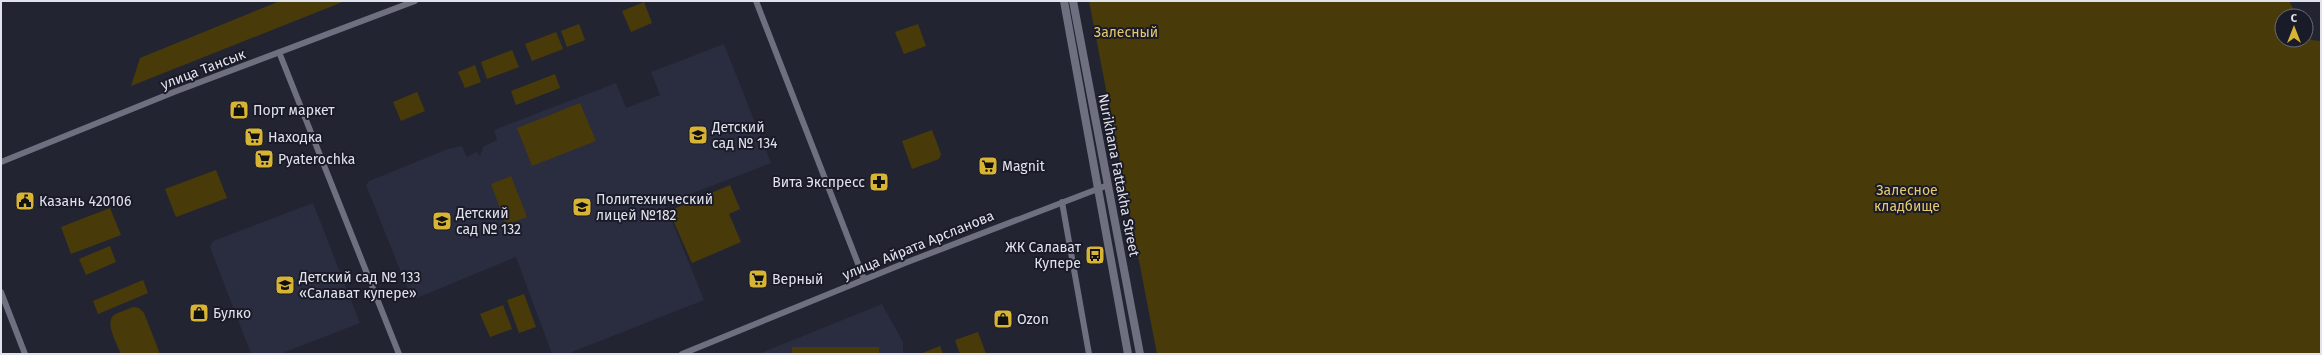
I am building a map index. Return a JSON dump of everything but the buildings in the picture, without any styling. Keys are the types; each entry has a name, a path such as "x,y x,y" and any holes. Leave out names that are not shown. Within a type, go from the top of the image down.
{"street":[{"name":"улица Тансык","path":"1,162 279,52 415,1"},
{"path":"756,1 864,279"},
{"name":"Nurikhana Fattakha Street","path":"1064,1 1128,354"},
{"name":"Nurikhana Fattakha Street","path":"1073,1 1140,354"},
{"path":"279,52 399,354"},
{"name":"улица Айрата Арсланова","path":"682,354 864,279 1108,185"},
{"path":"1062,202 1089,354"},
{"path":"1,292 25,354"}],"shaded area":[{"path":"724,44 771,163 665,204 704,300 567,354 552,354 516,257 412,300 366,185 369,181 448,149 462,146 467,157 477,152 480,156 483,147 497,140 494,130 616,83 626,108 660,95 651,72"},
{"name":"Детский сад № 133 «Салават купере»","path":"313,203 360,323 280,354 251,354 210,247 213,241"},
{"path":"882,304 903,342 903,354 758,354"}],"green space":[{"path":"280,1 345,1 131,86 140,58"},
{"path":"1089,1 2289,1 2293,8 2274,8 2274,48 2314,48 2314,40 2321,41 2321,354 1157,354"},
{"path":"644,2 652,23 631,32 622,11"},
{"path":"579,24 585,40 567,47 561,31"},
{"path":"918,24 926,46 904,54 895,32"},
{"path":"556,32 563,49 532,61 525,44"},
{"path":"512,50 519,67 487,79 481,62"},
{"path":"475,65 481,82 465,88 458,72"},
{"path":"555,74 560,88 516,105 511,91"},
{"path":"417,92 425,111 401,121 393,102"},
{"path":"580,103 596,141 532,166 517,128"},
{"path":"932,130 941,154 939,159 912,169 902,141"},
{"path":"216,170 227,198 176,217 165,189"},
{"path":"511,176 527,217 506,225 491,184"},
{"path":"730,185 740,209 729,214 741,242 692,263 669,211"},
{"path":"110,208 121,235 71,254 61,227"},
{"path":"110,246 116,262 86,275 79,259"},
{"path":"143,280 148,293 98,314 93,301"},
{"path":"524,294 536,327 519,333 507,300"},
{"path":"503,305 512,329 490,337 480,314"},
{"path":"133,307 139,308 144,313 160,354 121,354 111,329 111,320 113,316"},
{"path":"978,332 986,354 960,354 955,340"},
{"path":"940,346 943,354 920,354"},
{"path":"792,347 879,347 879,354 792,354"}],"place":[{"name":"Порт маркет","path":"239,110"},
{"name":"Детский сад № 134","path":"698,135"},
{"name":"Находка","path":"254,137"},
{"name":"Pyaterochka","path":"264,159"},
{"name":"Magnit","path":"988,166"},
{"name":"Вита Экспресс","path":"879,182"},
{"name":"Казань 420106","path":"25,201"},
{"name":"Политехнический лицей №182","path":"582,207"},
{"name":"Детский сад № 132","path":"442,221"},
{"name":"ЖК Салават Купере","path":"1095,255"},
{"name":"Верный","path":"758,279"},
{"name":"Детский сад № 133 «Салават купере»","path":"285,285"},
{"name":"Булко","path":"199,313"},
{"name":"Ozon","path":"1003,319"}],"park label":[{"name":"Залесный","path":"1126,32"},
{"name":"Залесное кладбище","path":"1907,198"}]}
